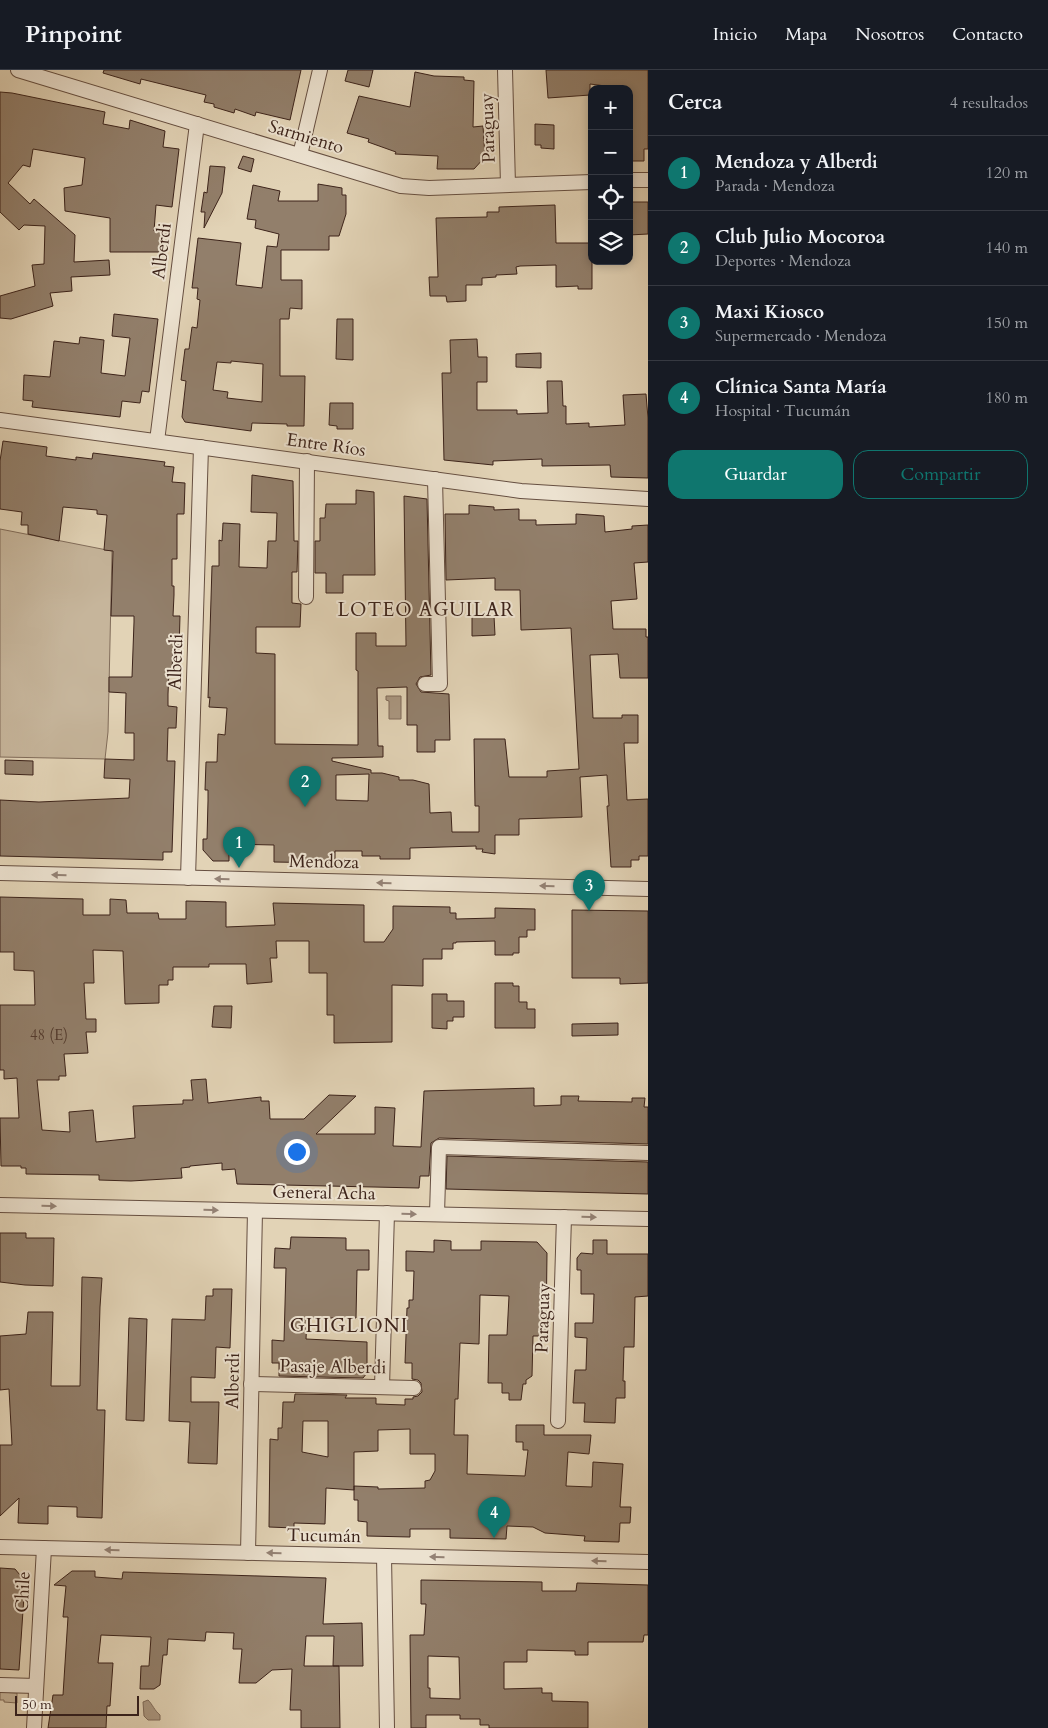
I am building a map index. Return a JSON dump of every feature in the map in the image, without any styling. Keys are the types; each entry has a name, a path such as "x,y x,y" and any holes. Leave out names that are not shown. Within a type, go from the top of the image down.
{"street":[{"name":"Sarmiento","path":"18,70 401,186 429,188 588,182"},
{"path":"300,155 320,70"},
{"name":"Paraguay","path":"505,70 508,185"},
{"name":"Alberdi","path":"157,441 197,124"},
{"path":"633,180 648,180"},
{"name":"Entre Ríos","path":"0,420 521,490 648,499"},
{"name":"Alberdi","path":"188,878 201,447"},
{"path":"306,597 307,462"},
{"path":"425,684 440,684 436,479"},
{"name":"Mendoza","path":"0,873 648,889"},
{"path":"438,1214 439,1147 648,1152"},
{"name":"General Acha","path":"0,1206 648,1219"},
{"name":"Alberdi","path":"248,1553 255,1211"},
{"path":"382,1387 387,1213"},
{"name":"Paraguay","path":"558,1421 564,1217"},
{"name":"Pasaje Alberdi","path":"252,1384 414,1388"},
{"name":"Tucumán","path":"0,1547 648,1562"},
{"name":"Chile","path":"34,1728 44,1548"},
{"path":"384,1556 387,1728"},
{"path":"0,1685 36,1686"}],"shaded area":[{"path":"0,529 112,551 108,732 105,759 0,757"},
{"path":"386,696 401,696 401,719 389,719 389,701 386,700"},
{"path":"0,1692 17,1693 17,1703 0,1700"},
{"path":"148,1700 160,1715 160,1720 148,1720 144,1716 143,1702"}],"building":[{"path":"104,70 301,70 290,120 256,112 255,116 235,109 234,113 214,107 214,104 204,102 206,95 141,79 140,84 103,73"},
{"path":"348,70 373,70 369,87 345,81"},
{"path":"546,70 648,70 648,149 644,149 644,161 633,161 633,85 590,84 588,85 588,95 548,98"},
{"path":"415,72 434,76 464,77 464,80 474,81 473,127 483,126 485,157 474,169 437,169 438,156 395,154 396,152 368,142 369,139 347,133 359,96 410,107"},
{"path":"0,92 105,112 103,124 129,129 130,120 165,131 163,147 179,149 172,207 156,205 154,231 169,232 166,252 110,252 110,218 65,211 64,188 82,185 85,158 33,149 30,167 23,165 8,183 30,204 34,199 75,235 74,262 109,260 110,275 71,277 72,291 50,293 53,306 11,319 0,318 0,296 35,286 32,265 44,264 45,226 24,225 19,230 0,212"},
{"path":"535,124 554,125 554,149 541,148 541,145 535,145"},
{"path":"243,156 254,159 251,172 238,168"},
{"path":"210,166 225,167 222,193 204,228 205,212 201,212 204,192 207,193"},
{"path":"318,184 342,188 342,195 346,195 346,214 339,236 329,236 329,250 281,250 281,280 302,280 302,309 290,308 289,319 280,319 280,376 305,376 304,426 252,423 251,431 185,422 182,417 186,381 181,380 185,349 189,349 192,327 197,328 200,300 197,299 198,288 192,288 198,238 241,243 236,285 262,288 267,246 277,247 279,234 255,228 256,220 247,219 253,185 280,191 278,201 318,201","holes":["231,361 263,364 262,402 227,398 228,392 213,390 217,362 231,363"]},
{"path":"633,202 648,202 648,234 633,235"},
{"path":"555,205 556,243 588,243 588,265 592,265 592,289 578,289 578,286 556,287 556,265 520,266 516,267 517,274 482,278 482,285 466,285 466,301 447,302 446,296 430,296 429,277 438,277 436,218 487,217 487,212 499,212 499,207"},
{"path":"114,314 158,319 149,392 142,391 140,403 122,401 120,417 32,407 33,401 23,400 24,375 50,377 54,341 79,344 80,337 104,340 101,373 125,376 130,338 112,336"},
{"path":"337,319 353,319 353,360 336,359"},
{"path":"477,339 478,357 487,357 487,382 477,382 477,410 517,410 517,414 548,413 547,381 562,381 563,406 566,406 566,424 589,423 589,427 625,425 623,395 646,394 648,478 611,477 610,465 542,466 542,459 493,461 493,465 444,460 442,373 451,373 450,340"},
{"path":"541,353 541,368 516,367 516,354"},
{"path":"330,403 353,403 353,429 337,429 337,426 329,425"},
{"path":"3,441 47,447 46,456 76,460 76,457 92,459 93,453 165,462 164,466 174,467 172,482 185,483 184,514 177,514 177,559 172,559 172,586 174,586 173,616 180,616 179,651 173,650 172,671 169,671 168,706 177,707 176,728 168,728 167,761 175,761 172,852 163,852 163,860 0,856 0,800 39,802 129,798 130,779 104,778 105,759 134,760 134,733 125,733 126,693 109,692 109,677 132,677 134,616 111,616 113,551 104,550 107,515 97,514 97,510 63,507 59,541 28,534 28,525 21,525 22,512 0,509 0,461"},
{"path":"252,475 293,481 294,541 298,541 297,572 292,572 292,603 301,604 300,627 256,627 256,653 275,654 275,744 358,745 356,633 376,633 376,646 406,646 404,496 427,499 431,675 420,677 416,684 421,692 449,694 450,740 435,740 435,752 417,752 417,725 407,725 407,687 377,688 378,746 383,746 383,757 332,758 332,761 371,770 371,773 382,773 399,777 399,780 413,780 429,784 430,813 451,812 452,832 479,832 479,806 475,806 474,739 505,739 509,777 547,777 547,771 579,769 571,628 521,630 520,590 495,590 495,578 446,580 445,514 469,514 469,505 494,507 494,510 519,509 519,520 536,520 536,525 576,524 576,514 604,516 605,532 632,529 632,526 648,525 648,562 634,563 637,599 611,601 613,629 646,629 646,637 648,637 648,678 620,678 618,654 590,655 593,718 622,718 622,715 638,715 638,743 624,743 627,800 648,799 648,856 639,856 639,860 631,860 631,867 611,867 607,775 580,777 582,817 519,819 519,835 495,835 495,854 482,852 483,849 476,849 476,846 410,848 410,859 380,859 380,856 362,856 362,851 335,851 335,863 274,862 274,845 229,844 229,861 213,861 203,850 203,839 207,839 208,790 205,790 206,762 217,762 218,734 225,735 227,708 209,707 210,697 208,698 212,566 219,566 219,540 222,541 223,523 240,524 239,567 267,568 268,541 276,541 277,513 251,512","holes":["369,774 368,801 336,800 336,775"]},
{"path":"356,490 374,492 375,575 343,575 343,593 326,593 326,573 315,573 315,541 320,541 320,518 325,518 326,504 356,504"},
{"path":"494,616 495,635 472,636 472,617"},
{"path":"5,760 33,761 33,775 5,774"},
{"path":"0,897 83,899 83,915 110,915 110,899 126,900 127,913 158,913 159,919 186,919 186,901 226,902 226,927 275,925 273,903 364,905 364,942 384,942 393,929 393,906 450,907 450,913 456,913 456,919 495,918 495,908 535,909 535,930 527,930 527,937 519,937 519,953 495,955 495,941 456,942 453,943 453,949 442,949 442,959 423,959 423,986 392,985 392,1042 334,1043 334,1015 327,1015 327,973 309,973 309,941 276,941 277,958 270,958 272,982 247,984 246,964 209,964 209,967 173,967 173,980 168,980 168,985 159,985 159,1003 125,1004 123,951 93,950 94,983 84,983 86,1019 96,1019 96,1032 86,1032 88,1053 64,1054 66,1076 59,1076 59,1080 37,1080 42,1130 70,1132 69,1112 93,1110 96,1142 135,1138 133,1106 183,1104 183,1100 193,1100 191,1080 206,1079 208,1103 261,1097 261,1101 269,1101 270,1119 304,1119 329,1095 356,1096 316,1134 375,1134 375,1107 395,1108 393,1146 421,1147 424,1091 534,1088 534,1106 561,1105 561,1096 579,1096 578,1101 632,1102 632,1098 645,1098 644,1107 648,1107 648,1144 439,1138 431,1143 429,1176 420,1176 419,1188 237,1184 235,1169 222,1170 222,1163 181,1168 182,1178 131,1181 99,1180 99,1175 26,1174 26,1168 21,1168 21,1166 1,1166 0,1118 19,1118 17,1078 4,1079 4,1070 0,1070 0,1005 35,1005 34,971 14,970 14,952 0,952"},
{"path":"572,910 648,911 648,983 620,984 620,978 572,978"},
{"path":"495,983 513,983 513,986 519,986 519,1002 527,1002 527,1009 535,1009 535,1028 495,1028"},
{"path":"432,994 447,994 447,1001 464,1001 464,1017 453,1017 453,1021 447,1021 447,1029 432,1028"},
{"path":"214,1006 232,1006 231,1028 212,1027"},
{"path":"618,1023 618,1035 572,1036 572,1024"},
{"path":"447,1156 648,1162 648,1194 446,1189"},
{"path":"0,1233 26,1233 26,1238 54,1238 53,1286 0,1282"},
{"path":"291,1237 346,1238 346,1250 369,1250 369,1270 357,1270 356,1318 307,1318 306,1339 367,1342 367,1373 363,1378 279,1376 279,1363 272,1363 272,1340 284,1341 286,1268 274,1268 275,1248 290,1249"},
{"path":"434,1240 451,1241 451,1250 481,1250 481,1241 537,1242 547,1253 546,1336 533,1336 532,1376 526,1380 526,1384 523,1384 521,1400 509,1400 509,1393 502,1393 502,1383 488,1383 489,1335 507,1335 509,1296 480,1295 479,1344 460,1343 458,1399 455,1399 454,1435 468,1435 467,1474 525,1476 528,1450 523,1450 523,1442 516,1442 516,1425 544,1425 544,1435 591,1435 589,1454 568,1452 566,1486 592,1487 593,1462 623,1464 620,1507 631,1507 630,1523 620,1523 619,1542 584,1541 585,1536 545,1533 533,1527 507,1526 506,1539 450,1538 450,1529 410,1529 410,1537 367,1536 367,1522 358,1521 358,1500 354,1500 354,1490 326,1488 325,1524 294,1523 294,1528 269,1527 270,1439 278,1440 278,1428 282,1428 283,1402 294,1402 295,1394 347,1395 345,1398 376,1398 376,1404 405,1405 405,1399 413,1399 413,1397 418,1396 422,1392 421,1383 418,1380 412,1379 412,1363 405,1363 407,1308 409,1308 409,1300 413,1300 414,1271 406,1271 406,1251 434,1252","holes":["303,1421 328,1421 328,1457 302,1452","410,1429 410,1454 435,1454 435,1471 430,1480 425,1481 425,1488 378,1489 378,1487 354,1486 354,1452 378,1451 378,1430"]},
{"path":"593,1240 607,1240 607,1254 648,1254 648,1296 635,1297 634,1347 624,1347 623,1381 625,1381 625,1398 616,1398 615,1423 584,1422 585,1403 573,1403 575,1370 586,1370 587,1338 575,1337 575,1323 593,1323 594,1294 581,1294 581,1270 577,1270 577,1258 581,1253 593,1254"},
{"path":"82,1277 102,1278 97,1410 105,1410 102,1518 77,1517 77,1507 48,1506 48,1524 18,1523 19,1498 0,1516 0,1445 12,1445 9,1389 0,1390 0,1336 26,1334 28,1312 53,1312 51,1386 80,1386"},
{"path":"213,1289 232,1289 230,1348 216,1347 215,1378 191,1377 191,1402 219,1402 217,1464 188,1463 190,1422 169,1421 172,1319 205,1320 206,1296 213,1296"},
{"path":"129,1318 147,1319 144,1421 126,1420"},
{"path":"0,1568 15,1569 25,1581 19,1670 0,1669"},
{"path":"72,1571 95,1571 95,1577 122,1579 123,1572 326,1578 323,1624 362,1623 363,1666 339,1666 340,1728 301,1728 301,1710 290,1710 292,1669 272,1670 256,1683 239,1683 242,1649 233,1649 234,1633 206,1632 205,1641 168,1639 167,1655 163,1655 160,1685 154,1689 140,1689 141,1666 149,1666 151,1637 101,1635 98,1663 113,1663 110,1706 107,1706 106,1728 48,1728 53,1695 63,1695 68,1617 63,1617 66,1586 54,1585","holes":["306,1636 334,1636 333,1666 304,1666"]},
{"path":"421,1580 542,1582 542,1591 576,1591 577,1583 648,1585 648,1635 644,1635 643,1642 588,1642 588,1655 575,1655 575,1651 527,1650 527,1662 504,1662 504,1689 542,1688 542,1693 552,1693 552,1701 588,1702 588,1728 489,1728 489,1725 480,1725 480,1719 460,1719 460,1715 426,1715 426,1728 411,1728 410,1635 424,1635 426,1604 421,1604","holes":["428,1656 459,1657 460,1699 430,1698 430,1688 428,1688"]}],"place":[{"name":"Club Julio Mocoroa","path":"305,807"},
{"name":"Mendoza y Alberdi","path":"239,868"},
{"name":"Maxi Kiosco","path":"589,911"},
{"name":"Clínica Santa María","path":"494,1538"}],"district":[{"name":"LOTEO AGUILAR","path":"426,610"},
{"name":"GHIGLIONI","path":"349,1326"}]}
